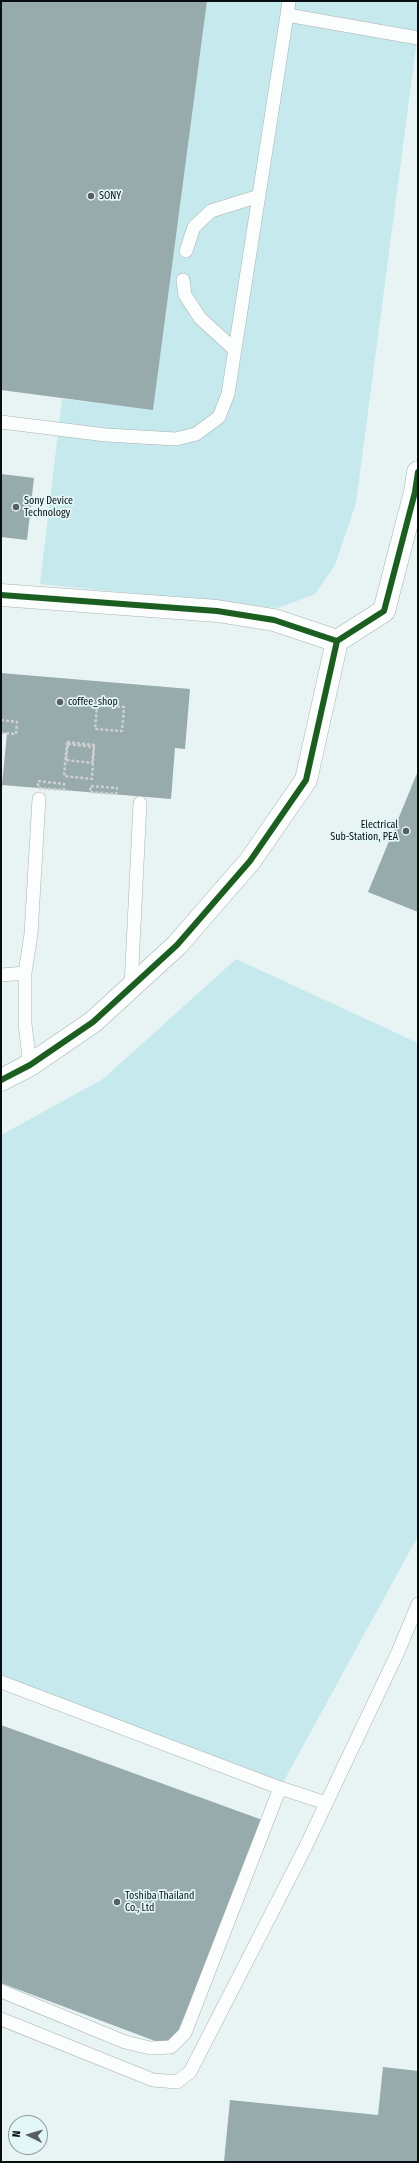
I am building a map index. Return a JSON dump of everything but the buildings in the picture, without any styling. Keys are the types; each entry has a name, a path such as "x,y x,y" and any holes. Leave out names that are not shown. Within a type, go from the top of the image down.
{"street":[{"path":"1,1080 30,1065 93,1022 177,945 250,861 306,780 337,641 384,611 415,492 418,472"},
{"path":"1,595 217,611 274,620 337,641"}],"lane":[{"path":"1,422 113,435 176,439 196,434 219,417 228,394 289,1"},
{"path":"287,16 418,38"},
{"path":"186,251 194,227 211,211 259,196"},
{"path":"182,280 185,295 200,318 235,350"},
{"path":"30,1065 25,1024 24,988 31,934 39,799"},
{"path":"131,987 135,914 135,879 140,803"},
{"path":"1,975 25,973"},
{"path":"1,2019 153,2080 177,2082 190,2072 301,1855 398,1652 418,1604"},
{"path":"1,1682 280,1788 326,1803"},
{"path":"1,1992 125,2042 150,2048 171,2047 185,2033 280,1788"}],"path":[{"path":"97,705 124,707 122,731 95,729 97,705"},
{"path":"1,720 17,722 16,734 1,733"},
{"path":"67,742 94,745 92,779 64,776 67,742"},
{"path":"68,744 94,747 92,763 66,760 68,744"},
{"path":"91,786 117,788 116,794 90,792 91,786"}],"shaded area":[{"path":"207,1 418,1 418,32 356,503 335,565 315,594 278,608 40,584 62,399 153,409"},
{"path":"236,959 418,1043 418,1536 280,1788 1,1679 1,1135 103,1079"}],"cycle path":[{"path":"1,1080 30,1065 93,1022 177,945 250,861 306,780 337,641 384,611 415,492 418,472"},
{"path":"1,595 217,611 274,620 337,641"}],"place":[{"name":"SONY","path":"91,196"},
{"name":"Sony Device Technology","path":"16,507"},
{"name":"coffee_shop","path":"60,702"},
{"name":"Electrical Sub-Station, PEA","path":"406,831"},
{"name":"Toshiba Thailand Co., Ltd","path":"117,1902"}]}
